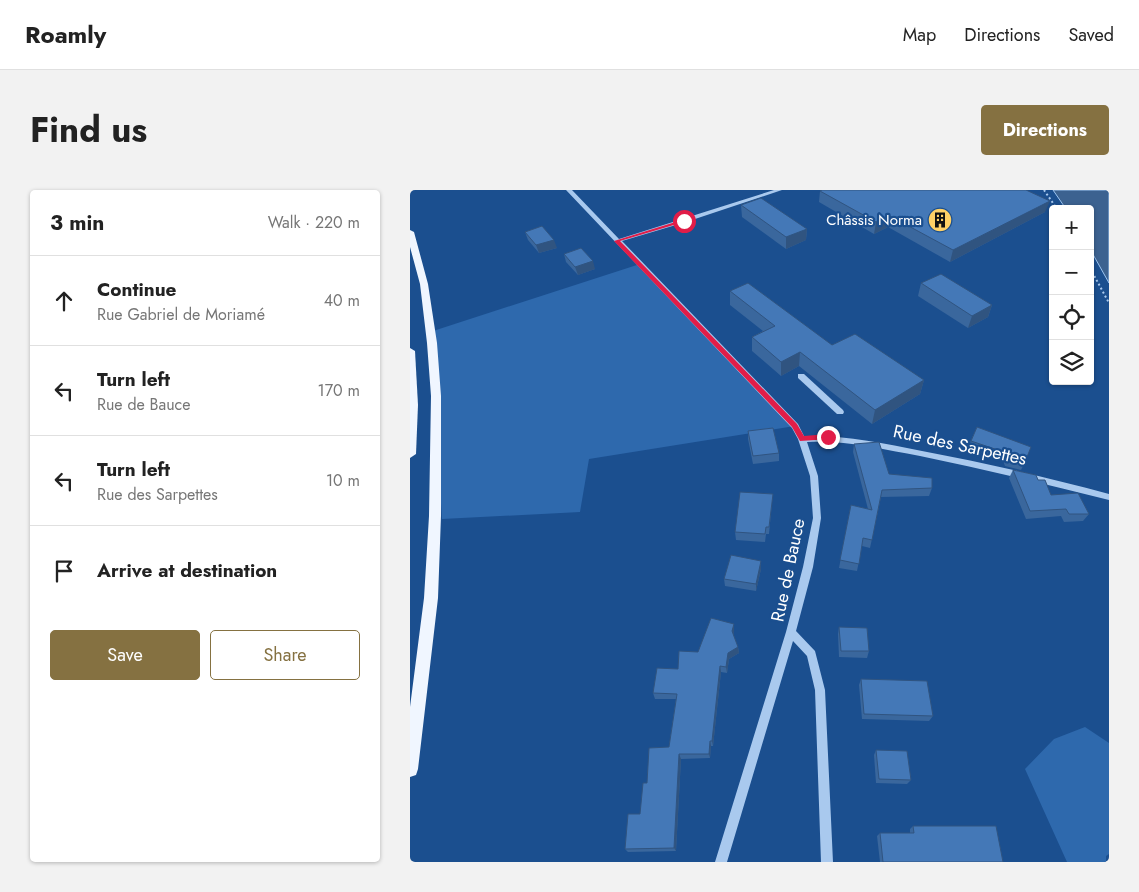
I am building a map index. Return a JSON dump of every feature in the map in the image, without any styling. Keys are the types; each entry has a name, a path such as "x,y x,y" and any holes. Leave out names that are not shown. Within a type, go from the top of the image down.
{"main road":[{"path":"410,232 424,284 432,343 436,406 435,516 431,598 410,769"},
{"path":"410,351 413,405 410,454"}],"street":[{"name":"Rue de Bauce","path":"569,190 795,426 802,439 814,476 817,518 808,566 791,632 721,862"},
{"path":"617,241 779,190"},
{"path":"801,376 840,412"},
{"name":"Rue des Sarpettes","path":"802,439 828,437 864,442 986,466 1109,497"},
{"path":"791,632 811,654 820,690 827,862"}],"path":[{"path":"1044,190 1054,205"},
{"path":"1094,275 1109,303"}],"shaded area":[{"path":"1053,190 1109,190 1109,283 1094,256 1094,205 1063,205"},
{"path":"640,264 795,426 589,459 580,512 442,519 430,332"},
{"path":"1085,727 1109,743 1109,854 1106,856 1106,862 1067,862 1025,769 1054,739"}],"building":[{"name":"Châssis Norma","path":"1026,190 1050,201 953,250 890,216 876,222 820,191"},
{"path":"761,198 807,229 786,237 741,205"},
{"path":"542,226 554,240 536,245 525,232"},
{"path":"581,248 593,261 575,267 564,254"},
{"path":"941,274 992,305 972,316 921,283"},
{"path":"748,283 832,345 855,334 924,380 875,410 800,352 781,362 752,337 775,326 730,291"},
{"path":"977,427 1031,447 1025,462 1009,458 1007,453 971,441"},
{"path":"773,428 779,453 753,456 748,431"},
{"path":"879,442 889,474 932,478 932,488 882,490 872,540 863,538 859,564 840,560 851,505 872,510 854,444"},
{"path":"1013,470 1036,475 1038,480 1045,480 1051,495 1078,493 1089,514 1069,514 1066,509 1030,511"},
{"path":"740,492 773,494 769,527 766,527 765,534 735,532"},
{"path":"731,555 761,561 756,584 724,579"},
{"path":"711,618 734,624 732,631 738,647 728,653 726,667 720,666 709,754 679,754 674,848 625,849 628,814 640,814 643,783 647,783 649,748 669,747 677,694 653,693 657,668 678,669 679,651 698,652"},
{"path":"839,627 867,628 869,651 841,651"},
{"path":"861,679 927,681 933,716 864,714"},
{"path":"876,750 907,751 911,780 879,779"},
{"path":"913,826 996,826 1003,862 883,862 880,833 914,833"}],"place":[{"name":"Châssis Norma","path":"940,220"}],"route":[{"path":"684,221 617,241 795,426 802,439 828,437"}]}
